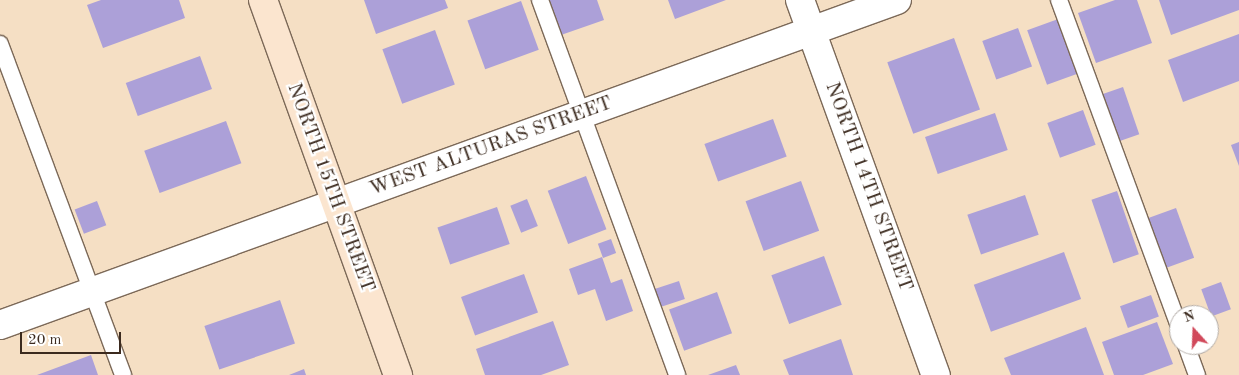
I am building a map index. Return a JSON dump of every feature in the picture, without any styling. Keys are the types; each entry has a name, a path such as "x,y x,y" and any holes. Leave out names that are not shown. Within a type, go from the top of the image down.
{"street":[{"name":"NORTH 15TH STREET","path":"263,0 398,375"},
{"name":"NORTH 14TH STREET","path":"800,0 936,375"},
{"name":"WEST ALTURAS STREET","path":"0,325 897,0"}],"lane":[{"path":"540,0 676,375"},
{"path":"1059,0 1171,305"},
{"path":"0,44 123,375"},
{"path":"1190,355 1197,375"}],"building":[{"path":"101,0 179,0 185,18 103,48 87,5"},
{"path":"364,0 445,0 448,8 376,34"},
{"path":"549,0 597,0 604,20 561,35"},
{"path":"668,0 726,0 675,19"},
{"path":"1115,0 1137,0 1152,43 1096,63 1078,13"},
{"path":"1159,0 1239,0 1239,10 1171,35"},
{"path":"521,1 539,50 485,69 467,20"},
{"path":"1061,18 1081,73 1047,85 1027,30"},
{"path":"1018,28 1032,67 996,80 982,41"},
{"path":"435,30 455,85 402,104 382,49"},
{"path":"1239,34 1239,81 1183,102 1168,60"},
{"path":"954,38 980,109 913,134 887,62"},
{"path":"200,56 212,89 138,116 126,83"},
{"path":"1123,87 1139,134 1118,141 1102,94"},
{"path":"1083,110 1096,145 1060,158 1047,123"},
{"path":"995,113 1008,150 938,174 925,137"},
{"path":"773,119 787,157 718,182 704,144"},
{"path":"226,121 241,163 160,193 144,151"},
{"path":"1239,142 1239,166 1231,145"},
{"path":"586,176 606,229 568,244 548,191"},
{"path":"801,181 819,231 764,251 746,201"},
{"path":"1117,191 1139,254 1113,263 1091,200"},
{"path":"1025,195 1039,235 981,255 967,215"},
{"path":"527,199 538,226 521,233 510,206"},
{"path":"97,201 106,225 84,234 75,210"},
{"path":"497,207 510,244 450,264 437,228"},
{"path":"1176,208 1194,258 1163,269 1145,219"},
{"path":"611,239 616,253 603,258 598,244"},
{"path":"1064,252 1081,299 991,332 974,285"},
{"path":"824,256 842,305 789,324 771,275"},
{"path":"602,257 611,283 622,279 633,311 606,321 595,289 578,295 569,269"},
{"path":"524,274 538,313 475,335 461,297"},
{"path":"679,281 685,299 658,308 652,290"},
{"path":"1221,282 1231,309 1219,314 1219,305 1207,305 1201,289"},
{"path":"717,292 732,333 684,351 669,309"},
{"path":"1151,295 1159,317 1128,328 1120,306"},
{"path":"280,300 295,343 219,370 204,326"},
{"path":"553,321 569,365 541,375 485,375 476,349"},
{"path":"1157,322 1173,364 1143,375 1114,375 1102,342"},
{"path":"1086,327 1104,375 1011,375 1004,358"},
{"path":"841,339 853,375 789,375 783,360"},
{"path":"91,355 98,375 37,375"},
{"path":"736,365 740,375 708,375"},
{"path":"304,369 306,375 289,375"}]}
